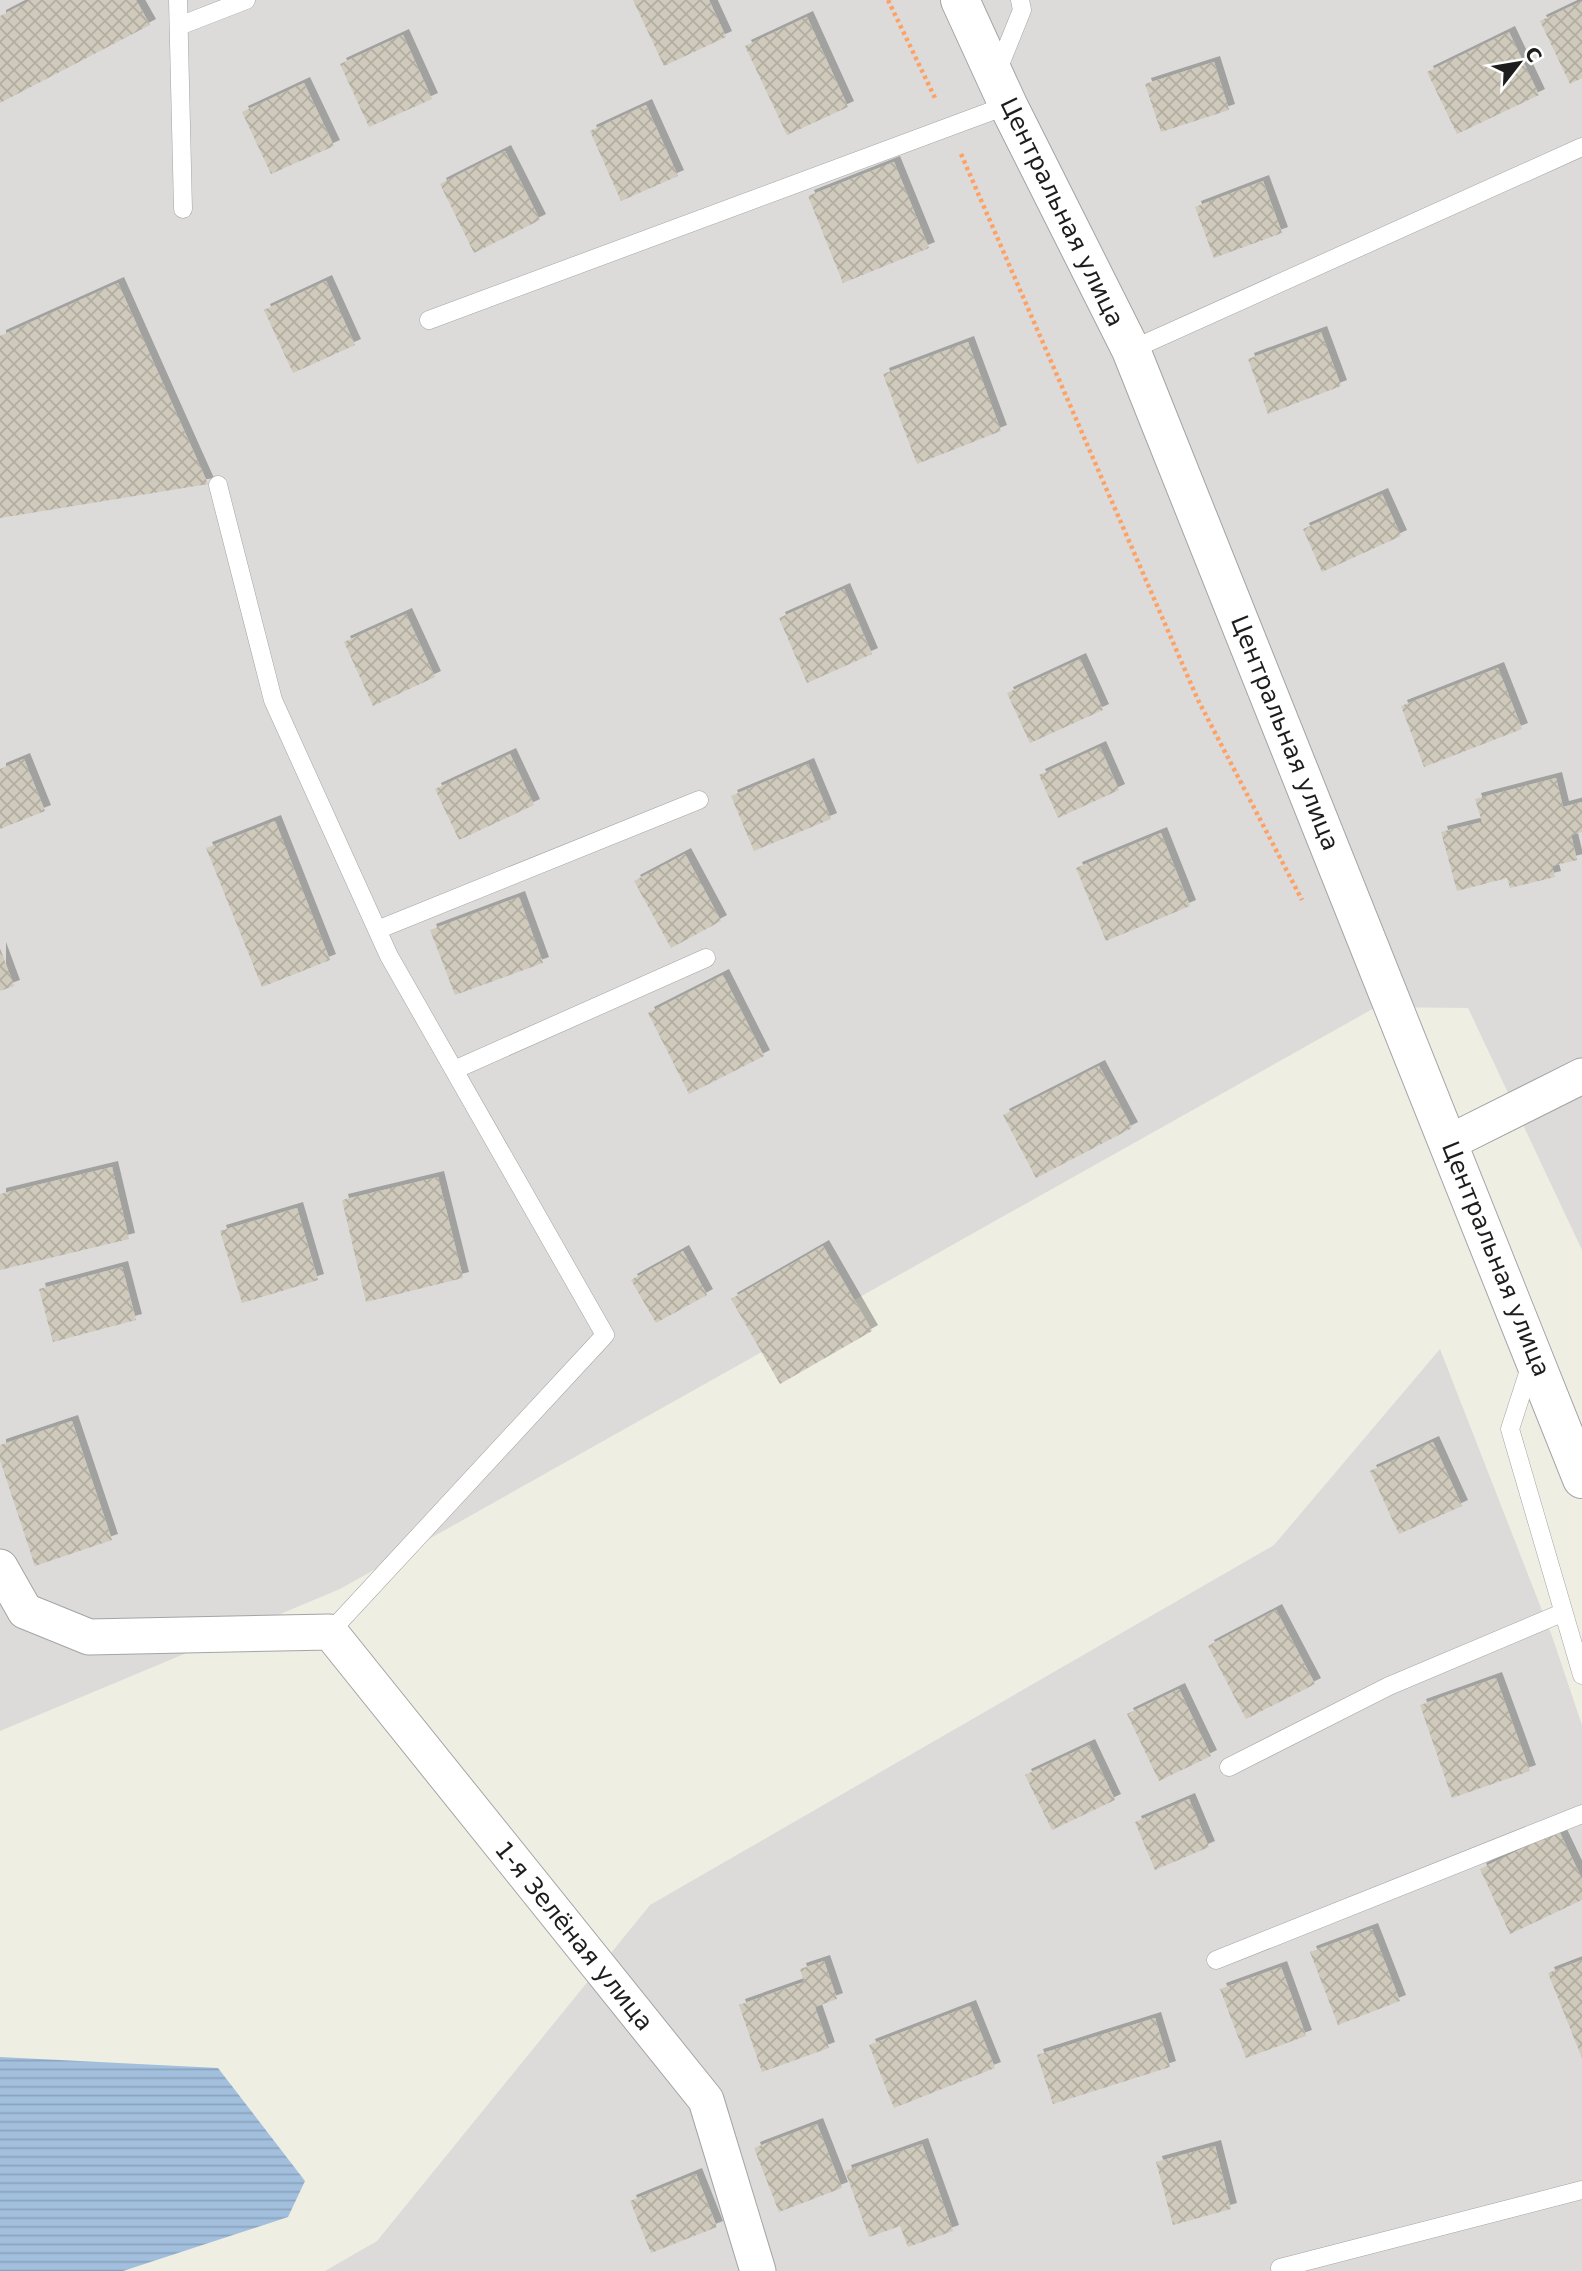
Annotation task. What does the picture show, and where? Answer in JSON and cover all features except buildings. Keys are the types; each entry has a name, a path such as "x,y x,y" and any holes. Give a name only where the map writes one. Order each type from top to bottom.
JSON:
{"street":[{"name":"Центральная улица","path":"960,0 1131,350 1534,1354 1573,1429 1582,1479"},
{"path":"1450,1142 1582,1076"},
{"path":"0,1567 25,1611 89,1637 330,1632"},
{"name":"1-я Зелёная улица","path":"330,1632 706,2100 758,2271"}],"lane":[{"path":"178,0 183,208"},
{"path":"178,26 246,0"},
{"path":"429,320 949,126 1002,90 1022,10 1020,0"},
{"path":"1131,350 1582,147"},
{"path":"218,485 273,700 377,930 389,956 606,1335 330,1632"},
{"path":"377,930 699,800"},
{"path":"454,1070 706,958"},
{"path":"1534,1354 1510,1429 1582,1675"},
{"path":"1229,1767 1389,1686 1562,1613"},
{"path":"1216,1960 1582,1814"},
{"path":"1280,2268 1582,2190"}],"path":[{"path":"888,0 949,126 1198,700 1303,902"}],"shaded area":[{"path":"0,0 1582,0 1582,1250 1468,1008 1376,1007 340,1589 0,1731"},
{"path":"1440,1349 1552,1636 1582,1725 1582,2271 325,2271 377,2241 650,1905 1274,1545"}],"water":[{"path":"0,2057 218,2068 305,2181 288,2217 123,2271 0,2271"}]}
